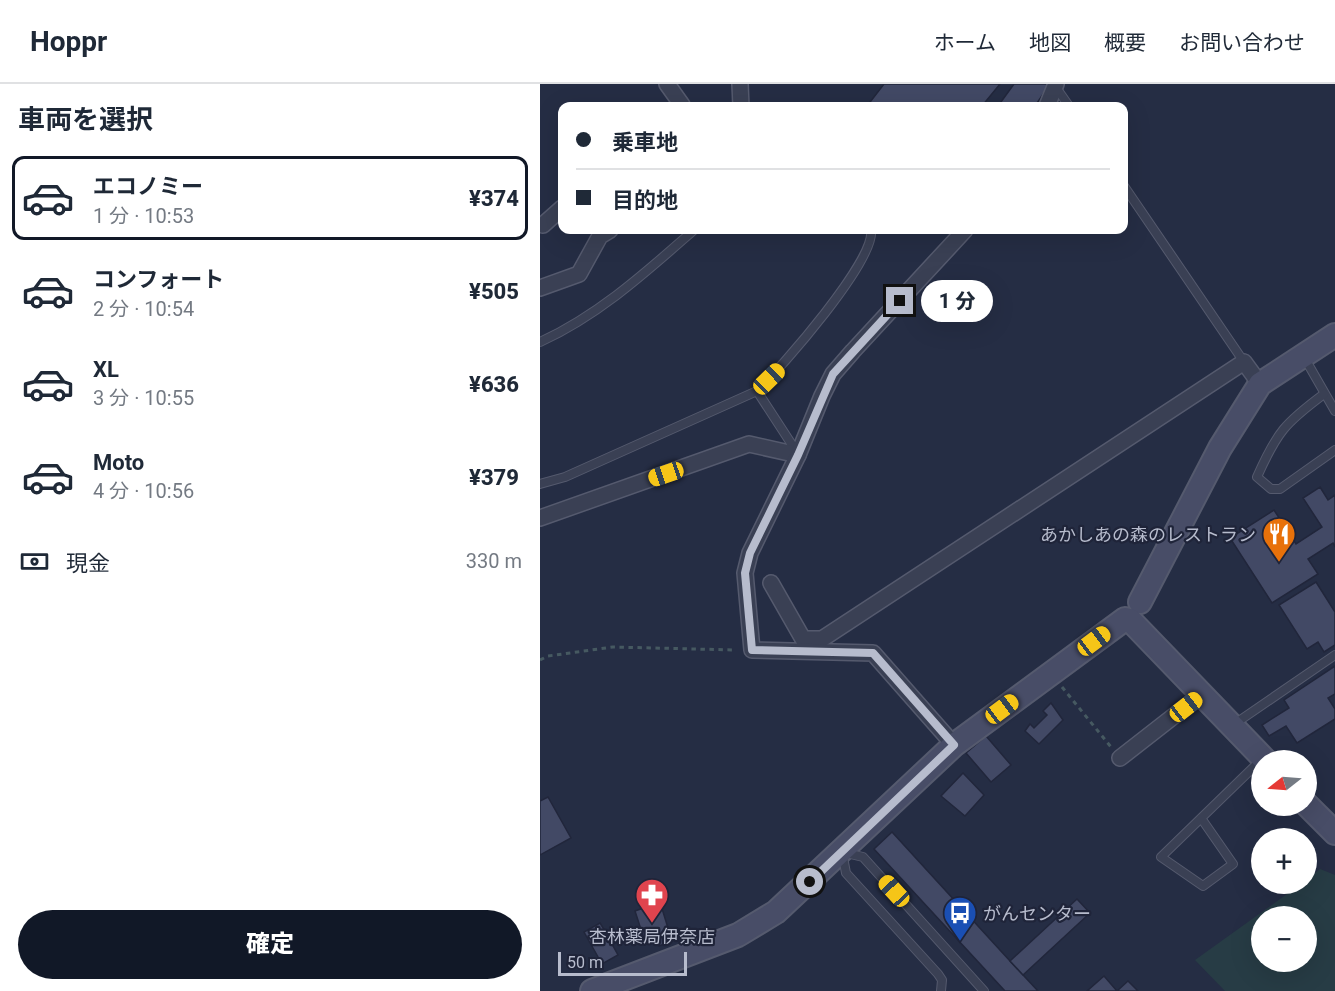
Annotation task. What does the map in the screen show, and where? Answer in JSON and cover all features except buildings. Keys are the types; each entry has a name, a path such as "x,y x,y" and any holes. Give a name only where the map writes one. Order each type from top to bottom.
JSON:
{"street":[{"path":"668,84 680,102"},
{"path":"740,84 741,102"},
{"path":"1049,102 1056,85"},
{"path":"543,225 558,212"},
{"path":"540,288 579,274 600,236 603,234"},
{"path":"954,745 873,653 752,650 745,573 750,553 798,455 833,374 960,234"},
{"path":"1140,602 1220,448 1260,384 1335,335"},
{"path":"771,583 803,639 822,639 1244,362 1260,384"},
{"path":"540,518 749,444 798,455"},
{"path":"592,991 721,942 758,924 776,912 954,745 1119,621 1130,620 1255,750"},
{"path":"1120,758 1202,694"},
{"path":"1317,815 1335,833"}],"lane":[{"path":"1056,85 1067,102"},
{"path":"1128,192 1244,362"},
{"path":"540,342 590,316 642,276 689,234"},
{"path":"540,484 565,477 757,391 798,347 865,257 872,234"},
{"path":"1304,356 1335,411"},
{"path":"757,391 798,455"},
{"path":"1324,394 1290,419 1272,442 1257,477 1271,489 1280,489 1335,450"},
{"path":"1232,726 1335,655"},
{"path":"1201,818 1233,864 1203,886 1161,856 1201,818 1251,771"},
{"path":"941,991 942,980 938,974 846,873 842,852 863,857 984,991"}],"path":[{"path":"540,660 613,647 752,650"},
{"path":"1050,673 1120,758"}],"shaded area":[{"path":"1320,869 1335,875 1335,991 1225,991 1195,960 1251,920 1251,972 1317,972 1317,906 1270,906 1287,894 1317,894 1317,871"}],"place":[{"name":"あかしあの森のレストラン","path":"1279,563"},
{"name":"杏林薬局伊奈店","path":"652,924"},
{"name":"がんセンター","path":"960,942"}],"route":[{"path":"810,882 954,745 873,653 752,650 745,573 750,553 798,455 833,374 900,301"}]}
